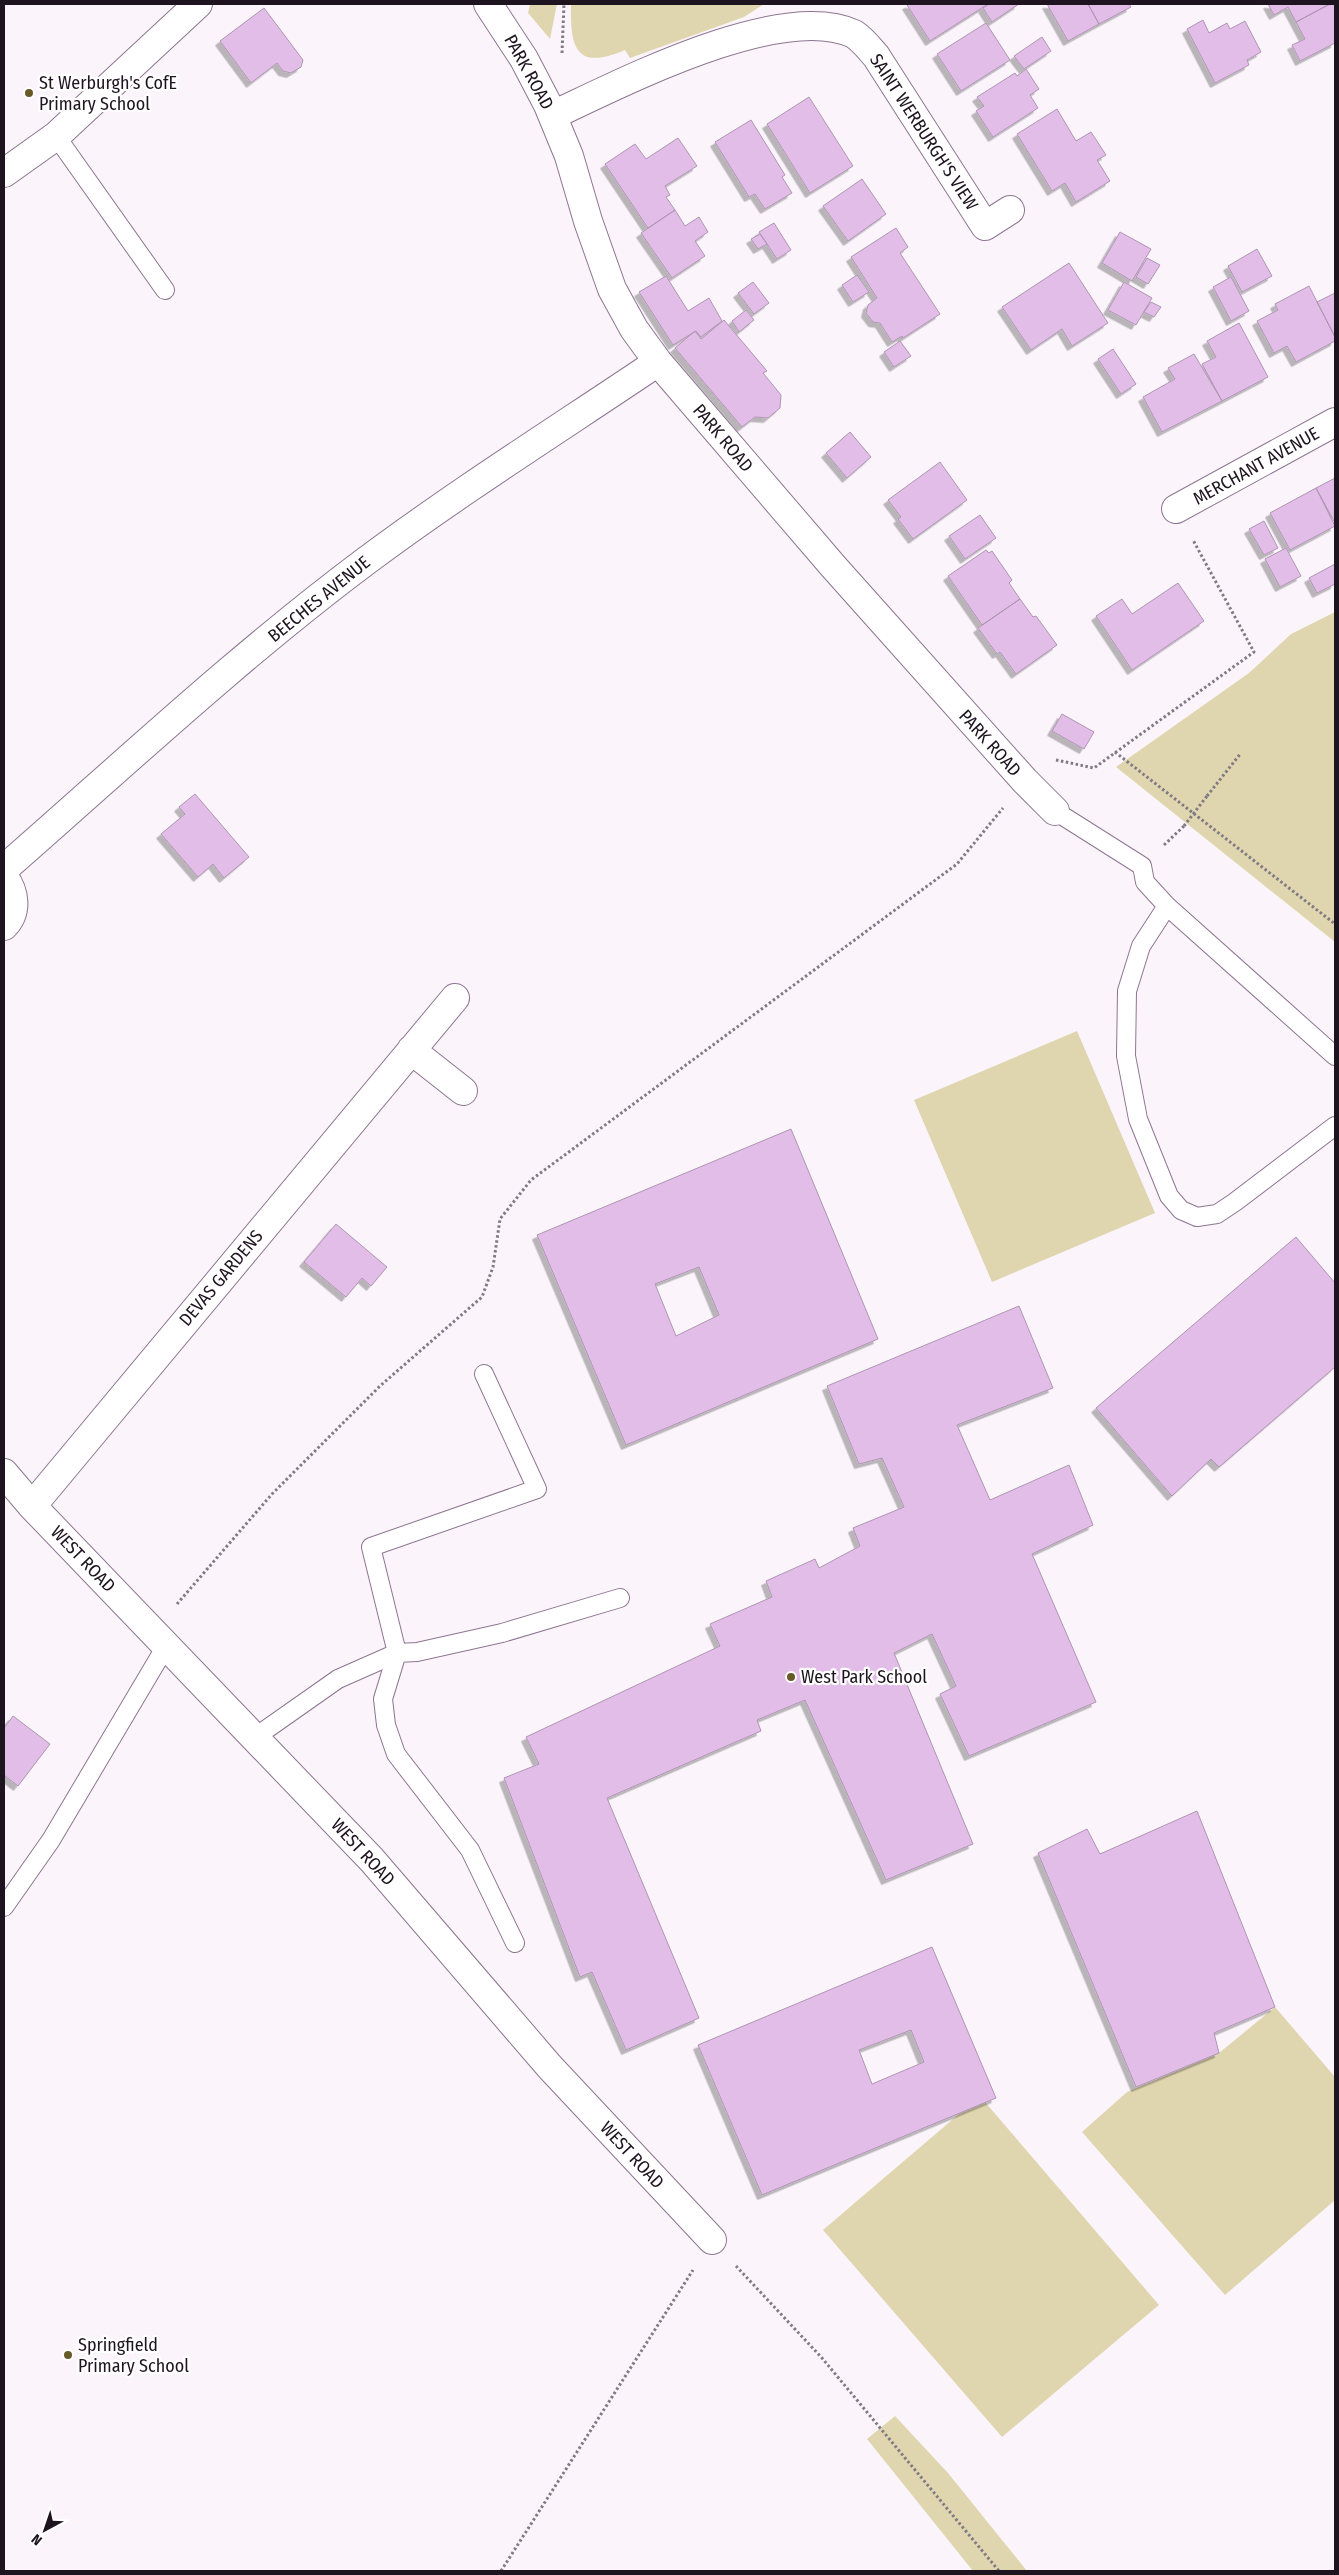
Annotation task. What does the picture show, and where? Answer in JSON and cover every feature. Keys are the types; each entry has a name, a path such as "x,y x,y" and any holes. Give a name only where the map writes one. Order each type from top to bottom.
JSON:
{"street":[{"path":"4,173 56,136 198,4"},
{"name":"PARK ROAD","path":"488,4 524,59 553,115 569,156 588,221 612,289 634,329 658,362 833,566 1025,781 1055,811"},
{"name":"SAINT WERBURGH'S VIEW","path":"553,115 720,39 808,14 833,27 854,34 876,56 984,226 1010,210"},
{"name":"BEECHES AVENUE","path":"4,869 248,656 364,563 420,521 658,362"},
{"name":"MERCHANT AVENUE","path":"1176,509 1335,422"},
{"path":"4,877 11,887 14,905 8,922 4,926"},
{"name":"DEVAS GARDENS","path":"32,1506 455,998"},
{"path":"411,1050 463,1091"},
{"name":"WEST ROAD","path":"4,1474 32,1506 372,1860 549,2066 712,2240"}],"lane":[{"path":"56,136 164,290"},
{"path":"1055,811 1142,866 1145,882 1167,906 1335,1056"},
{"path":"1167,906 1141,946 1127,991 1126,1056 1138,1120 1169,1196 1181,1210 1197,1217 1216,1214 1243,1197 1335,1126"},
{"path":"484,1374 537,1489 371,1547 398,1653 383,1699 386,1725 396,1754 470,1850 516,1943"},
{"path":"254,1738 338,1679 398,1653 417,1652 502,1633 620,1598"},
{"path":"4,1906 51,1840 159,1639"}],"path":[{"path":"159,1639 272,1494 380,1386 482,1297 493,1267 500,1219 531,1180 957,864 1025,781 1051,759 1094,768 1254,652 1176,509"},
{"path":"1116,752 1335,924"},
{"path":"1184,826 1241,753"},
{"path":"500,2571 712,2240 822,2358 999,2571"}],"shaded area":[{"path":"530,4 557,4 550,39 528,13"},
{"path":"571,4 764,4 744,17 630,58 625,50 609,56 596,58 586,56 579,51 575,43 572,33"},
{"path":"1335,612 1335,942 1116,767 1249,673 1291,634"},
{"path":"1077,1031 1155,1213 992,1282 914,1100"},
{"path":"1275,2007 1335,2077 1335,2200 1225,2295 1082,2132 1127,2092 1219,2053"},
{"path":"985,2102 1159,2305 1002,2437 823,2230 959,2114"},
{"path":"895,2416 948,2473 1027,2571 973,2571 867,2439"}],"building":[{"path":"988,4 930,41 907,5"},
{"path":"989,4 1019,4 992,22 983,8"},
{"path":"1047,4 1088,4 1099,24 1068,41"},
{"path":"1088,4 1129,4 1131,7 1099,24"},
{"path":"1268,4 1330,4 1296,22 1288,7 1274,15"},
{"path":"1330,4 1335,4 1335,43 1300,61 1292,45 1305,39 1296,22"},
{"path":"264,8 303,60 301,67 291,73 283,71 277,63 251,83 220,41"},
{"path":"1203,20 1209,33 1227,23 1230,29 1245,21 1261,52 1247,60 1249,65 1215,83 1187,29"},
{"path":"986,23 1010,60 961,91 937,54"},
{"path":"1042,37 1051,51 1024,69 1014,56"},
{"path":"1026,69 1039,89 1030,95 1038,108 993,137 976,111 984,106 977,97 1015,73 1017,76"},
{"path":"809,97 853,166 810,193 767,124"},
{"path":"1057,109 1076,141 1091,132 1106,155 1097,160 1110,181 1076,202 1065,183 1052,191 1017,134"},
{"path":"751,120 785,175 782,177 792,193 765,209 755,194 749,197 715,142"},
{"path":"678,138 697,166 665,186 670,195 666,197 675,210 648,228 605,164 635,144 646,159"},
{"path":"862,179 886,214 848,241 823,206"},
{"path":"675,210 685,226 699,217 708,232 695,241 705,256 672,278 641,233"},
{"path":"774,223 791,250 777,259 759,232"},
{"path":"896,228 908,247 900,253 940,314 903,338 902,336 892,342 880,323 873,322 866,313 868,305 877,298 851,257"},
{"path":"1120,232 1151,249 1132,281 1102,263"},
{"path":"760,234 767,244 758,249 751,239"},
{"path":"1257,249 1272,276 1242,292 1228,266"},
{"path":"1147,258 1160,265 1148,284 1136,277"},
{"path":"1069,263 1108,323 1072,346 1062,329 1031,350 1002,307"},
{"path":"857,275 869,292 853,302 842,285"},
{"path":"666,276 688,311 709,298 722,321 701,337 696,331 673,345 639,292"},
{"path":"1231,277 1249,311 1231,321 1213,287"},
{"path":"753,282 769,303 754,314 738,293"},
{"path":"1124,282 1152,298 1136,325 1108,310"},
{"path":"1309,286 1335,337 1335,341 1296,362 1287,346 1274,353 1257,321 1278,310 1275,304"},
{"path":"1335,293 1335,337 1317,302"},
{"path":"1151,302 1161,307 1154,317 1144,312"},
{"path":"746,310 754,320 739,332 732,321"},
{"path":"724,320 767,371 763,373 781,395 780,408 768,418 755,417 742,427 675,348 695,331 701,339"},
{"path":"1239,323 1268,377 1222,401 1202,364 1216,357 1207,341"},
{"path":"900,341 911,356 894,367 884,352"},
{"path":"1113,349 1136,384 1121,394 1098,359"},
{"path":"1194,354 1222,401 1162,432 1143,397 1175,379 1168,368"},
{"path":"850,432 871,457 847,478 826,453"},
{"path":"940,462 967,500 913,539 898,519 901,517 888,500"},
{"path":"1335,478 1335,523 1316,488"},
{"path":"1316,488 1335,526 1290,550 1270,513"},
{"path":"980,515 996,538 965,559 949,536"},
{"path":"1264,521 1278,548 1264,555 1249,529"},
{"path":"1286,548 1301,576 1280,587 1265,559"},
{"path":"986,550 989,553 992,551 1012,580 1009,583 1020,599 982,625 948,576"},
{"path":"1335,564 1335,584 1317,593 1309,578"},
{"path":"1178,583 1204,621 1132,670 1096,616 1122,599 1132,614"},
{"path":"1020,599 1033,617 1036,616 1057,645 1016,674 1000,652 997,654 978,628"},
{"path":"1062,714 1094,732 1084,749 1052,731"},
{"path":"195,794 249,857 224,878 213,864 198,877 161,834 185,814 179,807"},
{"path":"791,1129 878,1339 626,1445 537,1235","holes":["699,1267 719,1315 676,1336 655,1284"]},
{"path":"336,1224 387,1267 371,1286 362,1278 346,1297 304,1262"},
{"path":"1296,1237 1335,1283 1335,1367 1219,1467 1211,1459 1172,1496 1096,1408"},
{"path":"1019,1306 1053,1388 957,1425 990,1500 1069,1465 1093,1525 1032,1554 1096,1702 969,1756 940,1694 956,1686 932,1634 894,1653 973,1844 886,1880 805,1700 757,1720 761,1731 607,1798 699,2018 626,2050 592,1972 580,1977 504,1778 539,1764 526,1737 720,1646 710,1624 772,1597 766,1581 815,1559 819,1568 860,1546 853,1528 904,1507 882,1458 859,1464 827,1386"},
{"path":"13,1716 50,1744 18,1786 4,1775 4,1728"},
{"path":"1197,1811 1275,2007 1214,2033 1219,2053 1136,2087 1038,1853 1087,1829 1100,1854"},
{"path":"932,1947 996,2098 762,2195 698,2045","holes":["911,2030 924,2062 872,2084 859,2050"]}],"place":[{"name":"St Werburgh's CofE Primary School","path":"29,93"},
{"name":"West Park School","path":"791,1677"},
{"name":"Springfield Primary School","path":"68,2355"}]}
